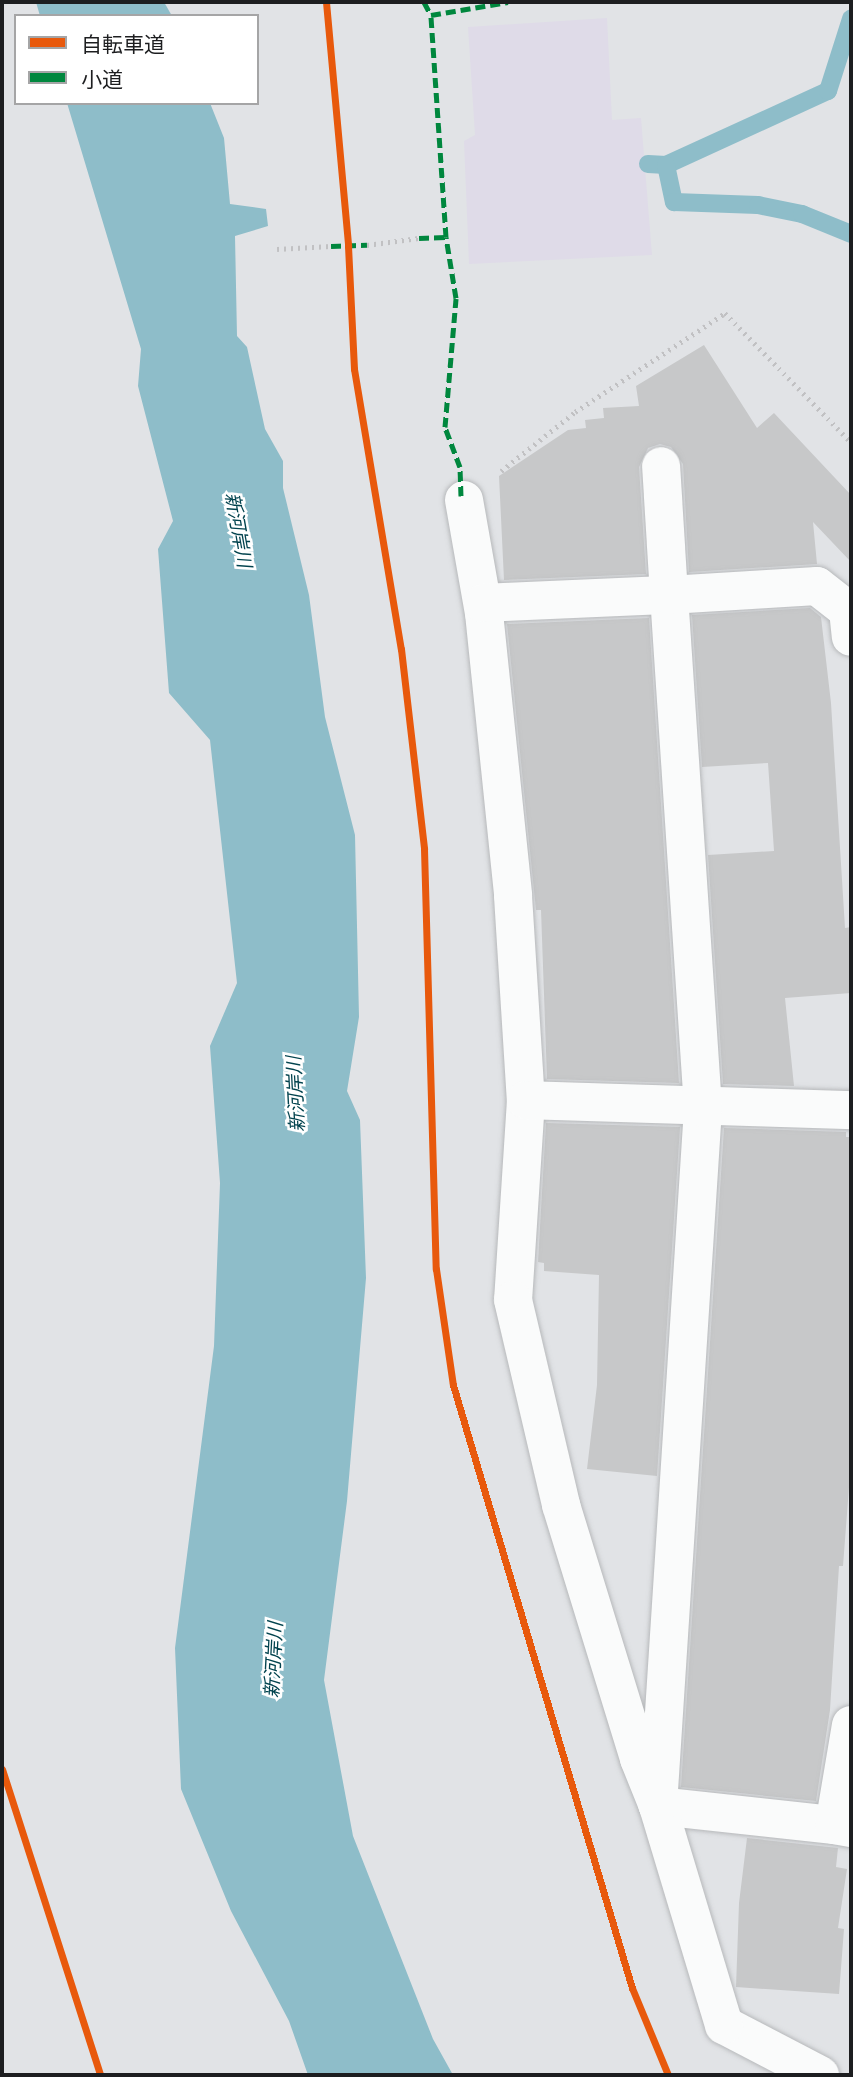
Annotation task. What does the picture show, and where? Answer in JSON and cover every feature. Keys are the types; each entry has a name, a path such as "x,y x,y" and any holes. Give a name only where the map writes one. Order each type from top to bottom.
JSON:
{"street":[{"path":"658,1806 703,1108 661,466"},
{"path":"464,500 483,603 513,896 526,1100 513,1300 561,1505 635,1746 658,1806 724,2025 820,2075"},
{"path":"483,603 817,586 848,610 851,637"},
{"path":"526,1100 703,1108 851,1110"},
{"path":"658,1806 843,1827 851,1725"}],"path":[{"path":"367,245 419,238"},
{"path":"278,248 331,246"},
{"path":"464,500 575,412 725,313 851,442"}],"shaded area":[{"path":"607,18 612,120 641,118 652,255 469,264 464,141 475,135 468,27"}],"water":[{"path":"36,2 164,2 171,14 39,14"},
{"name":"新河岸川","path":"68,105 211,105 224,138 230,204 266,209 268,226 235,236 237,336 247,347 265,429 283,461 283,488 309,595 325,717 355,835 359,1017 347,1091 360,1120 366,1278 347,1501 324,1680 353,1836 433,2039 453,2075 308,2075 289,2021 231,1911 181,1789 175,1648 214,1346 220,1183 210,1046 237,983 210,740 169,693 158,549 173,521 138,386 141,349"}],"building":[{"path":"704,345 757,428 774,413 851,495 851,562 813,522 817,564 689,572 683,464 671,447 660,444 648,448 639,467 646,574 504,580 499,476 568,430 586,428 585,420 604,418 603,408 639,406 636,386"},
{"path":"810,608 821,617 831,703 845,928 851,927 851,993 785,998 794,1086 723,1084 708,855 774,851 768,763 702,767 692,615"},
{"path":"649,618 679,1083 547,1079 541,910 536,910 507,624"},
{"path":"546,1123 680,1127 657,1476 587,1469 597,1385 599,1275 544,1271 544,1263 538,1262"},
{"path":"724,1128 846,1132 846,1137 851,1137 851,1461 843,1566 839,1566 830,1710 816,1801 681,1787"},
{"path":"747,1838 838,1848 836,1867 847,1869 838,1928 844,1929 839,1994 736,1987 739,1903"}],"waterway":[{"path":"648,164 666,165 828,91 851,19"},
{"path":"666,165 674,202 758,205 802,214 851,234"}],"marked path":[{"path":"424,2 431,15"},
{"path":"461,496 460,467 445,427 456,298 446,237 431,15 508,2"},
{"path":"419,238 446,237"},
{"path":"331,246 367,245"}],"cycle path":[{"path":"326,2 348,246 354,369 401,649 424,849 436,1269 453,1385 632,1988 668,2075"},
{"path":"2,1769 100,2075"}]}
